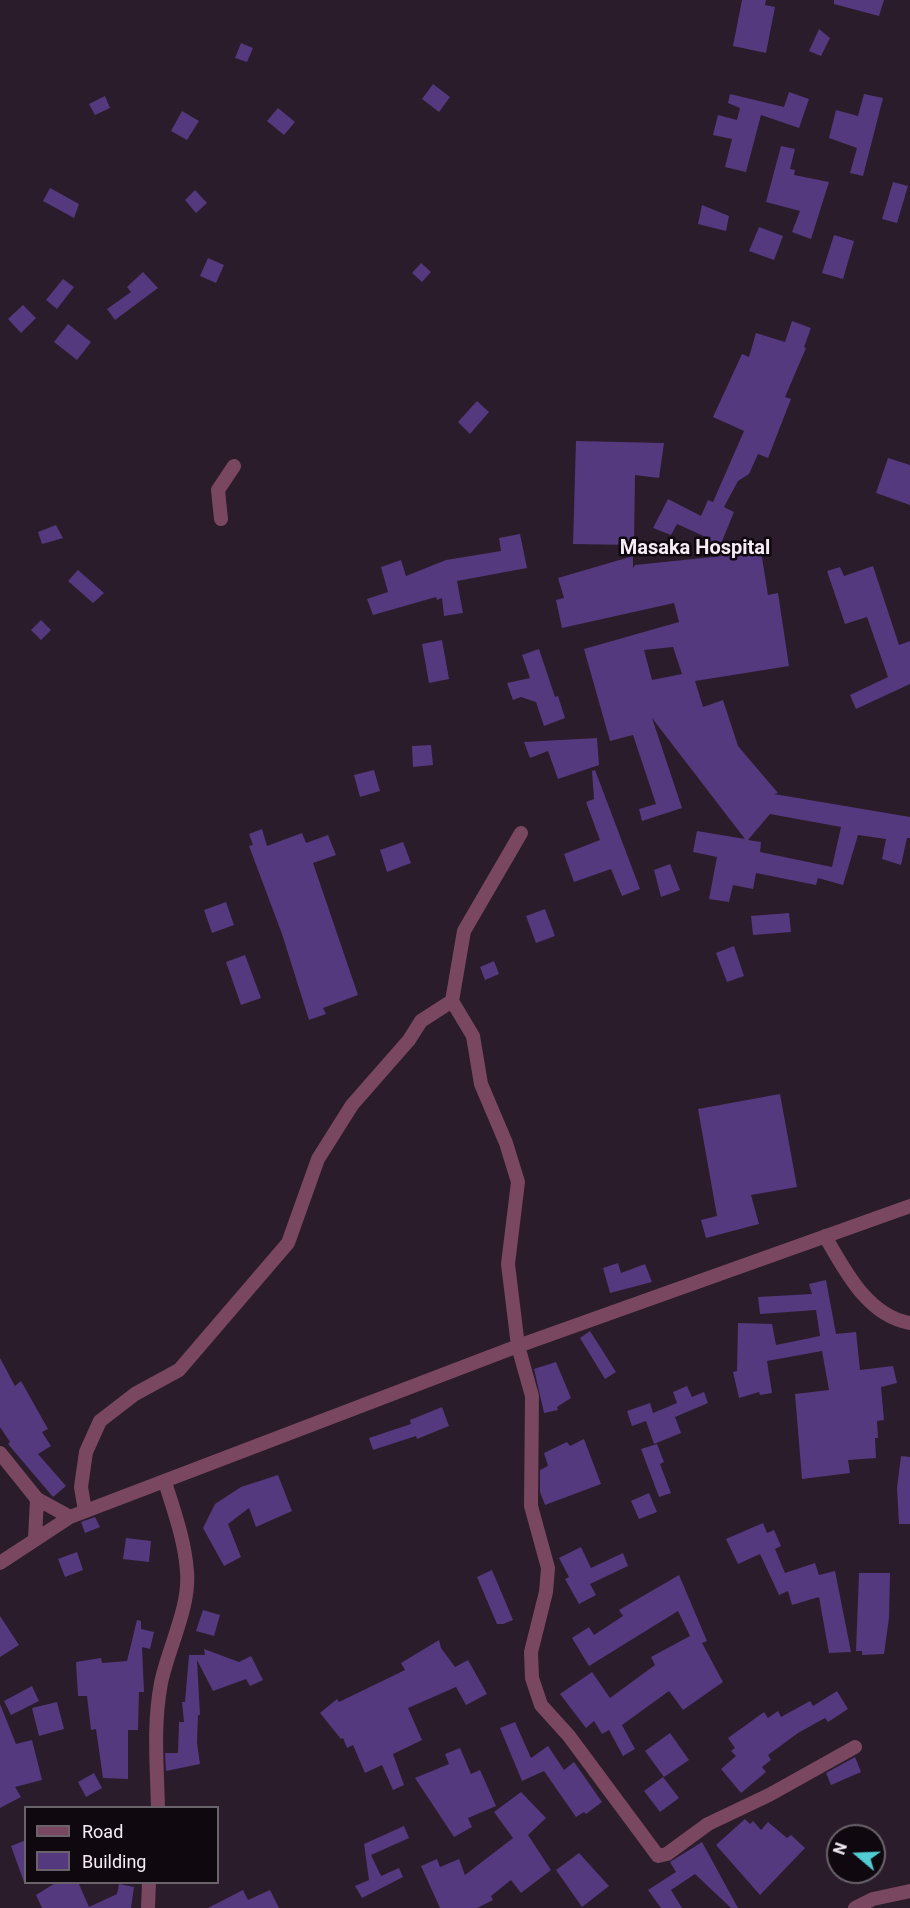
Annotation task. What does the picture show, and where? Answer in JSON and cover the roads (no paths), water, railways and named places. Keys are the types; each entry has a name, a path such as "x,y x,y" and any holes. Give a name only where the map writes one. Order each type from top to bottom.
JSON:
{"street":[{"path":"221,519 218,490 234,466"},
{"path":"521,833 464,931 452,1001 473,1036 481,1084 506,1143 518,1182 508,1264 518,1346 532,1396 531,1506 548,1568 546,1592 531,1652 532,1678 541,1705 569,1737 658,1856 667,1854 708,1824 769,1795 855,1747"},
{"path":"85,1511 81,1487 86,1452 100,1421 135,1394 179,1370 288,1243 318,1159 352,1105 409,1040 421,1021 452,1001"},
{"path":"0,1563 35,1538 70,1517 85,1511 518,1346 910,1206"},
{"path":"825,1236 840,1262 874,1308 896,1320 910,1323"},
{"path":"0,1453 37,1499 70,1517"},
{"path":"159,1806 154,1745 160,1686 184,1600 188,1573 165,1482"},
{"path":"35,1538 37,1499"},
{"path":"148,1908 149,1884"},
{"path":"855,1908 873,1899 910,1891"}],"district":[{"name":"Masaka Hospital","path":"695,549"}]}
